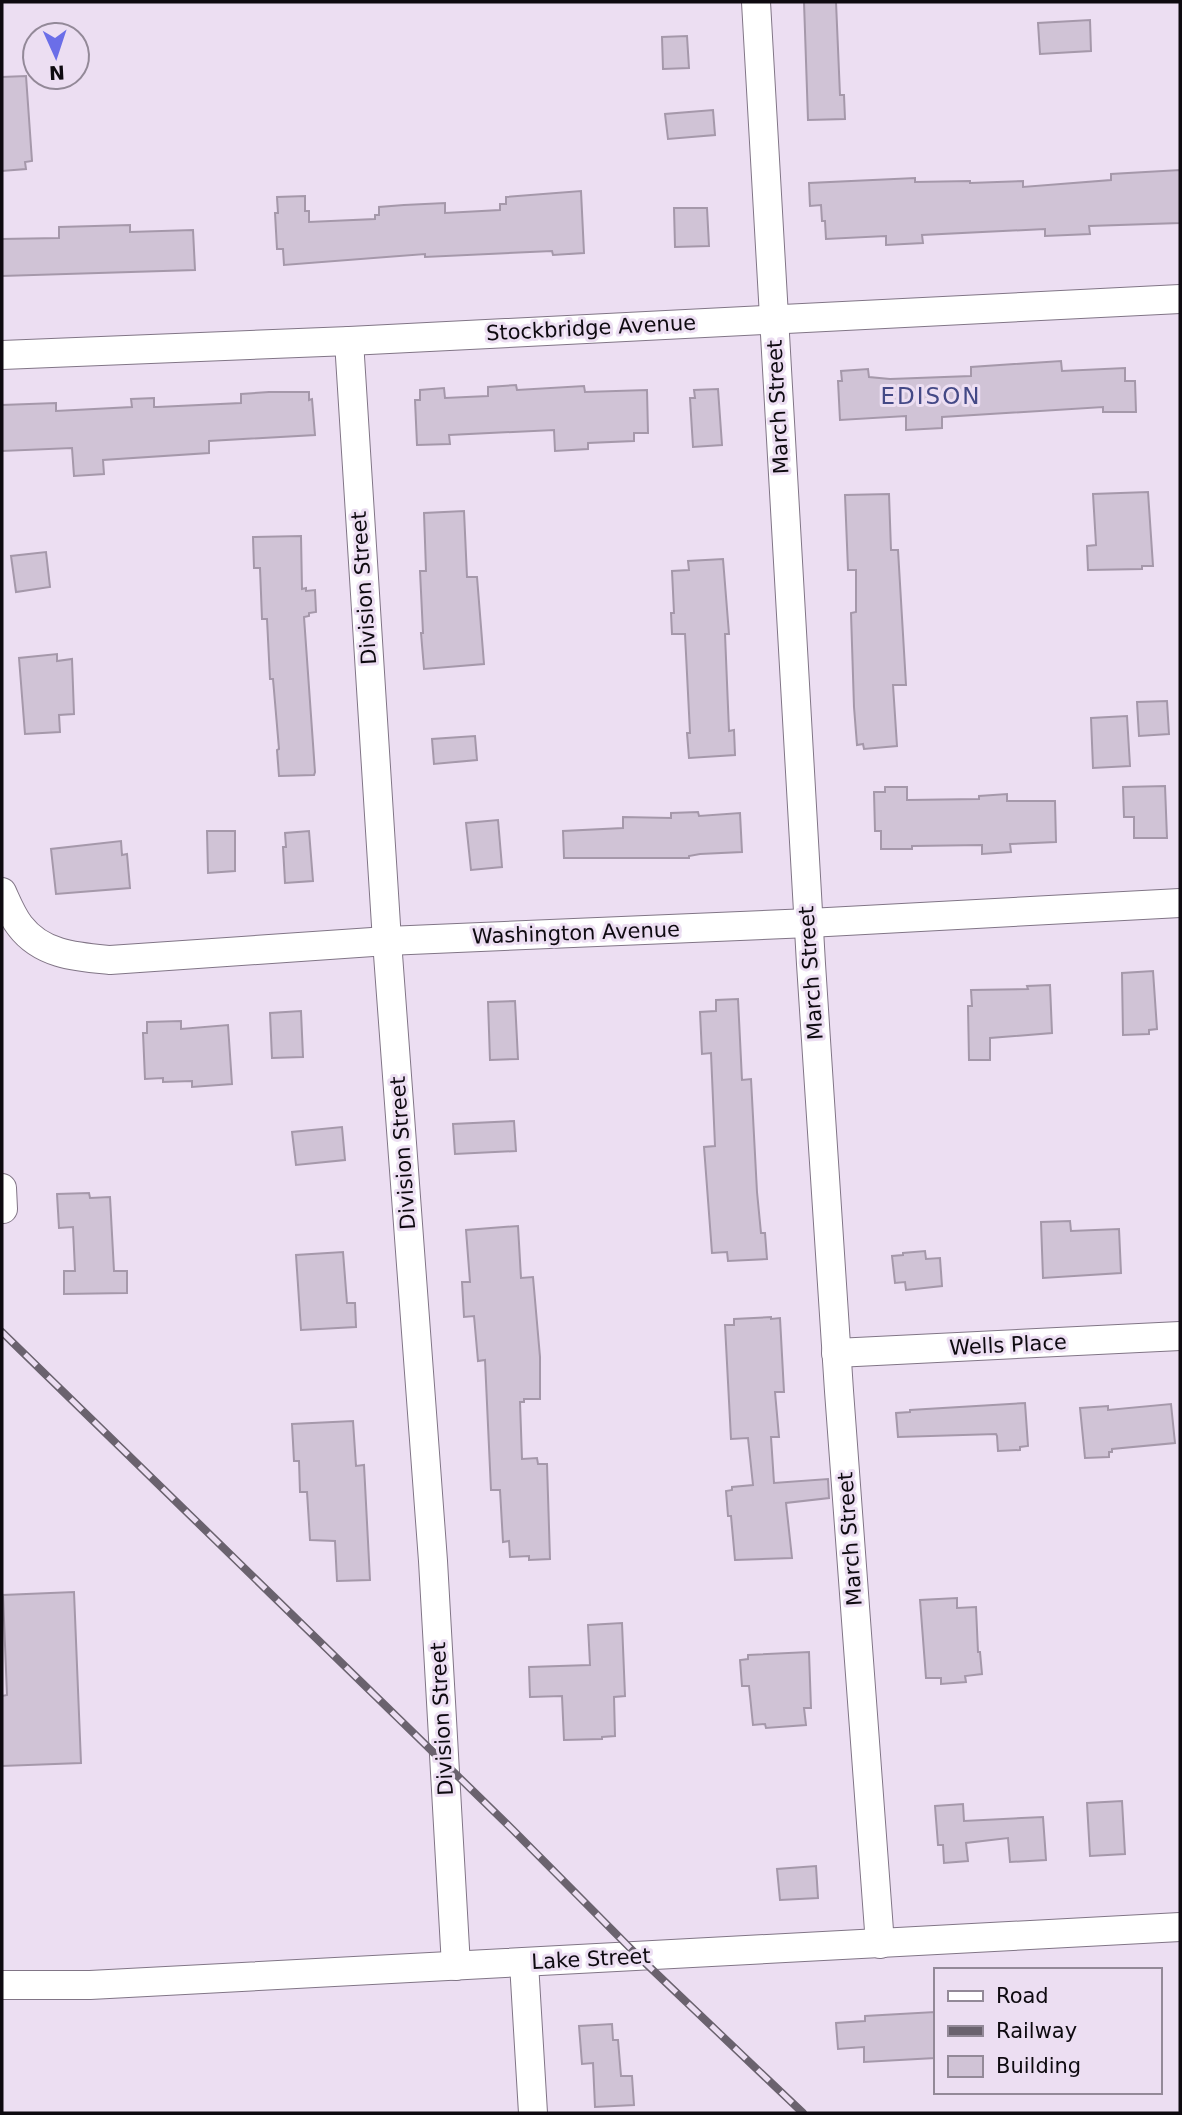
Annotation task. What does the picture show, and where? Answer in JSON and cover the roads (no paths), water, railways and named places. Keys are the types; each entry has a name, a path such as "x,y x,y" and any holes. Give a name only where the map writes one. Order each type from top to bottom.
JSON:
{"street":[{"name":"March Street","path":"756,2 836,1353 880,1944"},
{"name":"Stockbridge Avenue","path":"2,355 349,341 1180,299"},
{"name":"Division Street","path":"349,341 387,941 433,1562 456,1966"},
{"name":"Washington Avenue","path":"2,892 19,926 47,949 71,957 110,960 387,941 1180,904"},
{"name":"Wells Place","path":"836,1353 1180,1336"},
{"name":"Lake Street","path":"2,1985 90,1985 1180,1927"},
{"path":"524,1962 533,2113"}],"railway":[{"path":"2,1332 512,1829 639,1957 803,2113"}],"district":[{"name":"EDISON","path":"931,396"}]}
